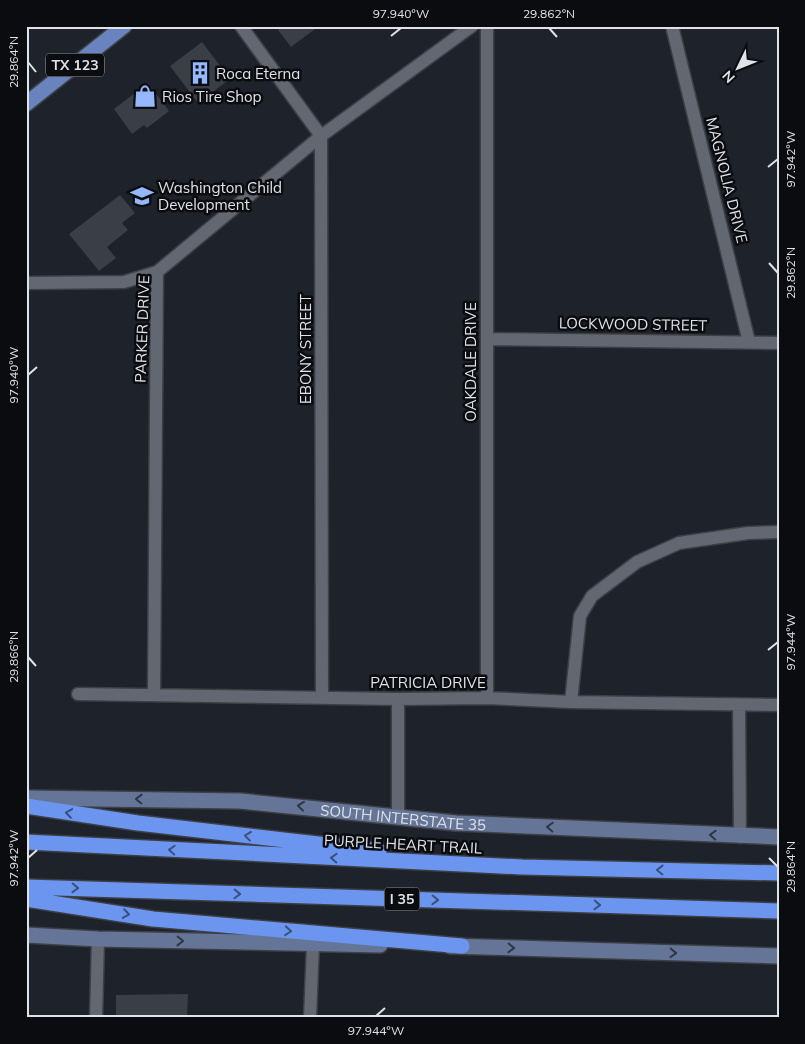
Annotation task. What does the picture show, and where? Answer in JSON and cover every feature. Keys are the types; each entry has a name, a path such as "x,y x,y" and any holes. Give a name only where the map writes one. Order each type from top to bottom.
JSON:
{"highway":[{"path":"26,806 138,823 522,867"},
{"name":"PURPLE HEART TRAIL","path":"26,842 522,867 779,873"},
{"name":"I 35","path":"26,887 779,911"},
{"path":"26,899 153,919 462,946"}],"main road":[{"name":"TX 123","path":"26,104 124,26"},
{"name":"SOUTH INTERSTATE 35","path":"26,798 240,801 456,823 779,837"},
{"path":"26,935 98,939 462,946 779,956"}],"street":[{"path":"241,26 321,136"},
{"name":"PARKER DRIVE","path":"154,695 157,272 321,136 472,26"},
{"name":"OAKDALE DRIVE","path":"487,26 487,698"},
{"name":"MAGNOLIA DRIVE","path":"672,26 749,342"},
{"name":"EBONY STREET","path":"321,136 322,698"},
{"path":"26,283 124,282 157,272"},
{"name":"LOCKWOOD STREET","path":"487,339 779,343"},
{"path":"571,702 580,616 592,596 637,562 679,543 748,533 779,532"},
{"name":"PATRICIA DRIVE","path":"78,694 398,699 487,698 571,702 779,705"},
{"path":"398,699 398,816"},
{"path":"739,705 740,836"},
{"path":"96,1018 98,939"},
{"path":"310,1018 313,944"}],"building":[{"path":"284,26 319,26 291,47 278,30"},
{"name":"Roca Eterna","path":"202,42 230,79 198,103 170,66"},
{"name":"Rios Tire Shop","path":"148,83 169,111 147,128 144,125 132,134 114,109"},
{"path":"120,195 135,213 122,223 128,230 107,247 116,258 99,271 69,234"},
{"path":"188,994 187,1018 116,1018 116,995"}],"place":[{"name":"Roca Eterna","path":"200,73"},
{"name":"Rios Tire Shop","path":"145,96"},
{"name":"Washington Child Development","path":"142,196"}]}
